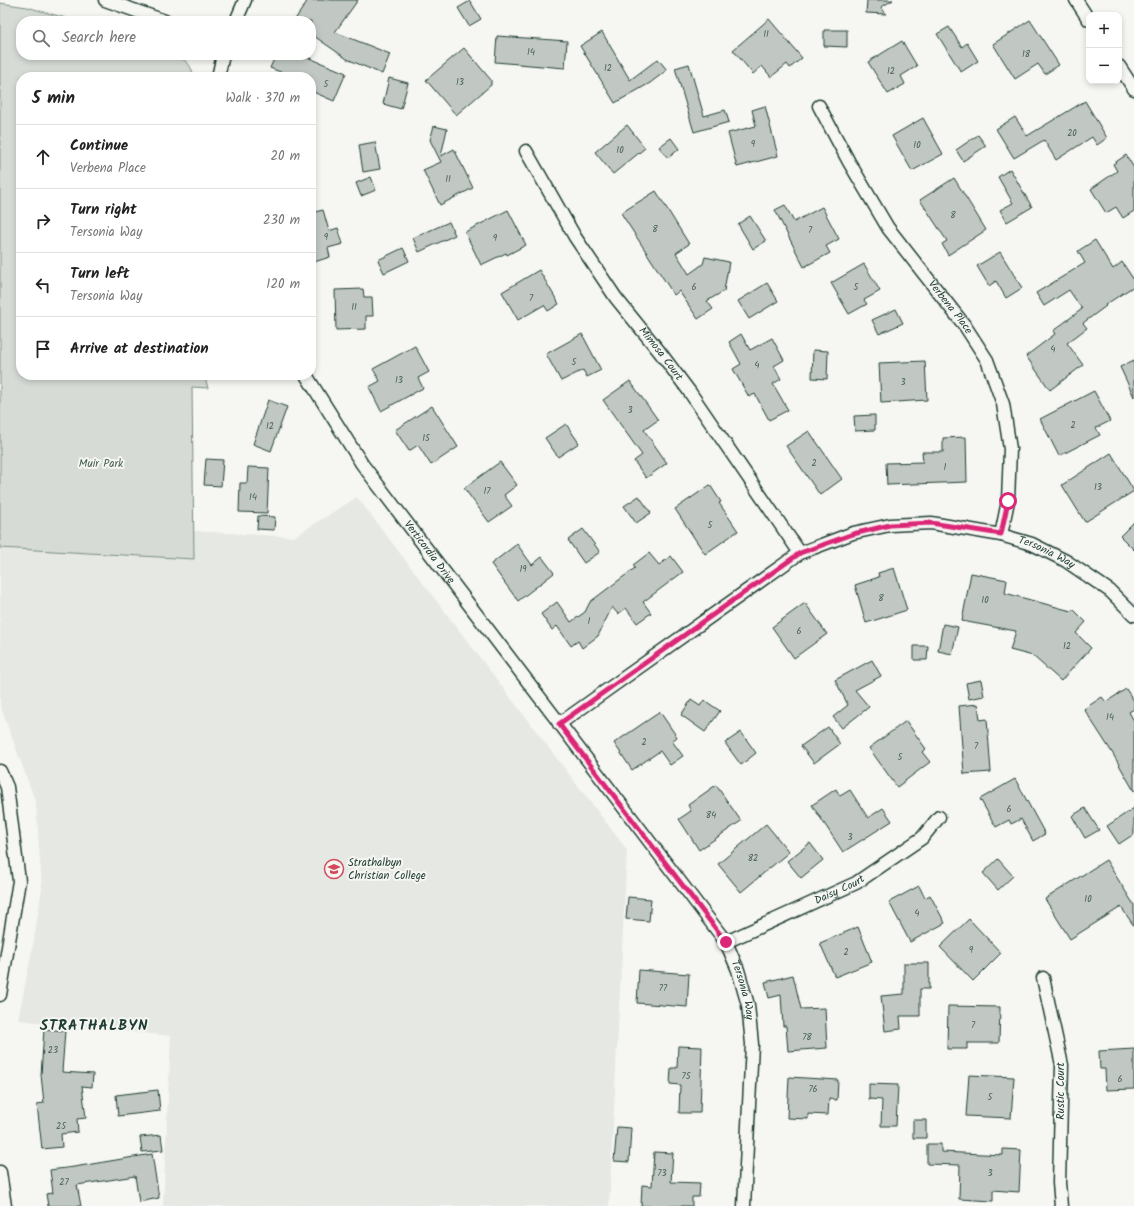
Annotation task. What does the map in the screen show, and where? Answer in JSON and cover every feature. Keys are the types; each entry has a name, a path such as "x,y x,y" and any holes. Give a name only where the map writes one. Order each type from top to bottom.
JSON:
{"street":[{"path":"105,0 151,16"},
{"path":"238,16 245,0"},
{"path":"1076,0 1086,15"},
{"path":"219,72 222,60"},
{"path":"1122,71 1134,89"},
{"name":"Verbena Place","path":"819,106 849,162 888,228 965,326 987,360 1003,404 1010,449 1008,501 1001,534"},
{"name":"Mimosa Court","path":"526,151 575,237 616,298 690,391 800,553"},
{"name":"Verticordia Drive","path":"309,380 362,464 559,724"},
{"name":"Tersonia Way","path":"744,1206 752,1044 748,1005 738,970 726,942 559,724 800,553 853,534 890,525 931,523 1001,534 1032,544 1066,562 1110,591 1134,615"},
{"path":"0,771 7,787 19,881 0,995"},
{"name":"Daisy Court","path":"726,942 856,882 922,838 939,817"},
{"name":"Rustic Court","path":"1043,978 1062,1065 1059,1183 1061,1206"},
{"path":"0,1172 5,1206"}],"shaded area":[{"name":"Strathalbyn Christian College","path":"357,497 627,850 609,1206 163,1206 171,1036 18,1020 34,940 42,888 36,803 0,705 0,548 193,559 193,531 294,537"}],"green space":[{"name":"Muir Park","path":"0,3 27,7 58,16 16,16 16,60 183,60 189,64 192,72 16,72 16,380 206,380 208,388 192,387 194,559 0,548"}],"building":[{"path":"308,0 358,0 335,32 390,54 382,74 347,59 316,37 316,16 297,16"},
{"path":"867,0 893,0 881,7 886,14 866,13"},
{"path":"470,1 481,19 469,26 458,8"},
{"path":"769,19 802,58 790,68 787,64 771,77 762,66 753,74 733,50"},
{"path":"1030,20 1059,65 1045,74 1038,64 1015,79 993,44"},
{"path":"949,27 962,47 967,43 978,61 961,72 937,34"},
{"path":"824,30 847,30 847,47 824,46"},
{"path":"602,32 630,80 658,59 667,70 650,83 615,103 580,46"},
{"path":"497,36 567,41 565,68 495,62"},
{"path":"902,41 917,66 901,76 905,84 888,94 868,62"},
{"path":"464,48 491,80 491,85 456,115 426,80"},
{"path":"274,60 314,60 346,73 334,101 316,93 316,72 280,72 270,68"},
{"path":"689,64 704,116 725,110 729,122 694,132 675,68"},
{"path":"389,78 408,83 401,109 383,104"},
{"path":"1085,101 1107,138 1097,145 1092,137 1056,160 1044,140 1014,158 996,129 1015,117 1027,136"},
{"path":"765,106 778,156 737,167 728,133 756,126 752,110"},
{"path":"923,118 943,154 912,171 892,136"},
{"path":"627,125 645,148 613,174 595,152"},
{"path":"434,126 447,129 441,156 454,149 473,188 440,205 423,170 441,162 430,140"},
{"path":"978,135 986,146 963,161 956,150"},
{"path":"671,138 679,149 668,158 659,147"},
{"path":"375,142 380,169 363,172 359,145"},
{"path":"1126,155 1134,168 1134,211 1123,218 1116,207 1106,213 1091,189 1117,171 1113,164"},
{"path":"1010,169 1032,207 1007,222 1000,210 1013,203 998,177"},
{"path":"371,177 376,190 361,196 356,183"},
{"path":"954,178 986,230 948,255 942,244 947,241 920,200"},
{"path":"656,191 689,244 676,253 689,274 703,264 705,257 729,262 724,291 707,301 713,309 698,319 679,291 674,295 621,213"},
{"path":"785,205 794,222 822,207 839,239 826,246 830,253 804,267 775,210"},
{"path":"323,210 329,231 338,228 343,244 328,248 330,257 316,261 316,212"},
{"path":"508,210 526,245 507,255 506,253 481,265 465,232"},
{"path":"750,216 766,241 753,249 738,224"},
{"path":"449,222 455,235 419,252 413,238"},
{"path":"1095,240 1113,269 1122,262 1134,280 1134,286 1105,305 1106,306 1083,323 1087,328 1067,343 1083,365 1050,390 1026,356 1055,334 1053,331 1082,309 1069,290 1044,306 1036,293 1085,263 1078,251"},
{"path":"403,248 409,261 384,273 378,260"},
{"path":"1000,252 1022,288 1006,298 996,281 989,286 977,266"},
{"path":"864,264 880,291 864,300 867,304 849,314 831,283"},
{"path":"539,270 559,304 548,311 544,305 518,320 502,292"},
{"path":"767,283 778,301 749,319 738,301"},
{"path":"363,289 364,297 372,297 373,316 366,316 366,329 336,330 335,290"},
{"path":"896,309 903,323 879,334 872,320"},
{"path":"582,334 601,370 587,377 583,370 561,381 546,354"},
{"path":"741,334 750,350 772,338 784,360 774,366 781,379 773,384 788,410 769,420 755,394 749,397 733,369 741,364 729,342"},
{"path":"415,346 429,372 418,378 423,388 381,411 369,387 380,381 373,369"},
{"path":"813,350 828,351 827,379 812,378"},
{"path":"1134,360 1134,397 1120,367"},
{"path":"925,361 927,400 881,403 879,363"},
{"path":"630,381 658,420 644,430 667,463 646,478 634,461 642,455 603,400"},
{"path":"1094,391 1110,421 1096,428 1100,435 1059,456 1040,419"},
{"path":"268,400 287,407 271,451 253,444"},
{"path":"432,406 458,447 431,465 418,445 409,451 395,430"},
{"path":"875,415 875,430 855,431 854,416"},
{"path":"566,424 579,443 558,457 545,438"},
{"path":"809,431 842,479 820,495 786,446"},
{"path":"966,437 967,482 887,485 886,463 923,462 922,452 943,452 943,438"},
{"path":"1111,453 1134,491 1085,522 1062,485"},
{"path":"206,459 223,460 221,486 204,485"},
{"path":"500,462 517,485 504,495 512,506 489,522 464,488"},
{"path":"248,467 269,468 267,513 239,512 240,483 247,483"},
{"path":"710,485 721,502 719,503 738,531 705,554 675,509"},
{"path":"639,496 651,513 636,523 624,506"},
{"path":"258,516 275,517 274,530 257,529"},
{"path":"1134,522 1134,550 1120,536"},
{"path":"583,529 600,552 584,563 568,540"},
{"path":"517,544 532,565 542,557 554,573 518,601 491,564"},
{"path":"649,553 659,565 671,556 683,572 643,602 651,613 637,623 626,608 618,614 612,607 598,636 582,648 578,641 571,646 557,626 552,630 541,614 557,602 571,622 585,612 590,602 635,568 633,565"},
{"path":"894,568 907,610 866,623 855,585 879,577 878,573"},
{"path":"971,573 1007,580 1005,593 1071,611 1073,609 1086,622 1076,633 1091,648 1061,681 1033,656 1010,650 1016,631 962,621"},
{"path":"805,603 827,634 794,658 772,627"},
{"path":"943,624 958,627 952,654 938,651"},
{"path":"914,646 928,646 927,660 914,660"},
{"path":"872,660 881,676 855,690 869,707 842,728 833,717 848,705 835,680"},
{"path":"981,680 984,696 969,699 966,683"},
{"path":"1126,689 1134,701 1134,709 1129,712 1134,721 1134,791 1113,754 1084,709 1102,697 1106,702"},
{"path":"691,700 700,706 704,700 720,711 705,732 681,715"},
{"path":"978,704 980,720 987,719 991,772 964,774 959,706"},
{"path":"660,712 677,737 672,741 683,756 670,765 660,751 632,770 614,743"},
{"path":"906,721 926,749 922,752 930,762 897,787 869,748"},
{"path":"828,727 840,744 814,763 801,746"},
{"path":"741,732 756,753 741,765 725,743"},
{"path":"1015,779 1045,834 1033,841 1021,819 1011,824 1009,820 996,827 980,799"},
{"path":"716,785 741,821 699,850 679,819 691,811 688,805"},
{"path":"836,789 840,796 850,790 868,818 883,808 892,821 843,852 812,805"},
{"path":"1085,808 1099,830 1085,838 1072,816"},
{"path":"1134,808 1134,834 1119,844 1107,826"},
{"path":"766,824 789,852 741,892 718,864"},
{"path":"810,843 823,860 801,878 787,861"},
{"path":"998,859 1013,876 998,890 983,873"},
{"path":"1106,860 1134,905 1134,926 1121,907 1070,939 1045,899"},
{"path":"919,886 925,898 930,895 945,923 910,942 889,902"},
{"path":"628,897 651,899 649,921 626,919"},
{"path":"969,919 1001,953 973,981 940,947"},
{"path":"858,927 872,962 835,977 820,943"},
{"path":"904,963 929,963 929,989 920,989 920,1016 900,1016 901,1029 885,1031 881,996 904,994"},
{"path":"639,970 689,974 687,1007 637,1003"},
{"path":"793,975 801,1009 825,1008 827,1048 788,1051 786,1026 783,1026 781,995 769,998 765,982"},
{"path":"948,1006 1000,1007 999,1043 967,1043 967,1049 947,1049"},
{"path":"44,1029 65,1031 62,1072 93,1074 92,1087 82,1086 86,1118 77,1119 78,1132 61,1134 62,1147 42,1149 37,1104 44,1103 41,1075"},
{"path":"678,1046 702,1047 700,1113 679,1113 680,1085 670,1084 671,1068 677,1068"},
{"path":"1134,1049 1134,1089 1106,1090 1105,1069 1100,1069 1099,1051"},
{"path":"969,1075 1014,1077 1011,1118 966,1116"},
{"path":"789,1077 838,1080 837,1100 829,1099 828,1115 808,1114 808,1119 787,1118"},
{"path":"869,1084 898,1085 896,1126 881,1126 882,1100 869,1099"},
{"path":"158,1090 160,1111 118,1116 116,1095"},
{"path":"913,1120 926,1120 926,1138 913,1138"},
{"path":"617,1127 631,1128 629,1162 614,1161"},
{"path":"161,1135 163,1150 142,1152 140,1137"},
{"path":"927,1144 941,1144 941,1152 1003,1155 1003,1149 1021,1150 1019,1192 993,1190 993,1201 959,1199 960,1165 927,1164"},
{"path":"654,1152 673,1153 671,1182 700,1183 699,1197 692,1197 692,1206 641,1206 642,1185 652,1186"},
{"path":"152,1154 159,1198 139,1202 135,1176 77,1185 81,1206 48,1206 46,1194 53,1193 50,1170"}],"place":[{"name":"Strathalbyn Christian College","path":"334,869"}],"district":[{"name":"STRATHALBYN","path":"94,1026"}],"route":[{"path":"726,942 559,724 800,553 853,534 890,525 931,523 1001,534 1008,501"}]}
